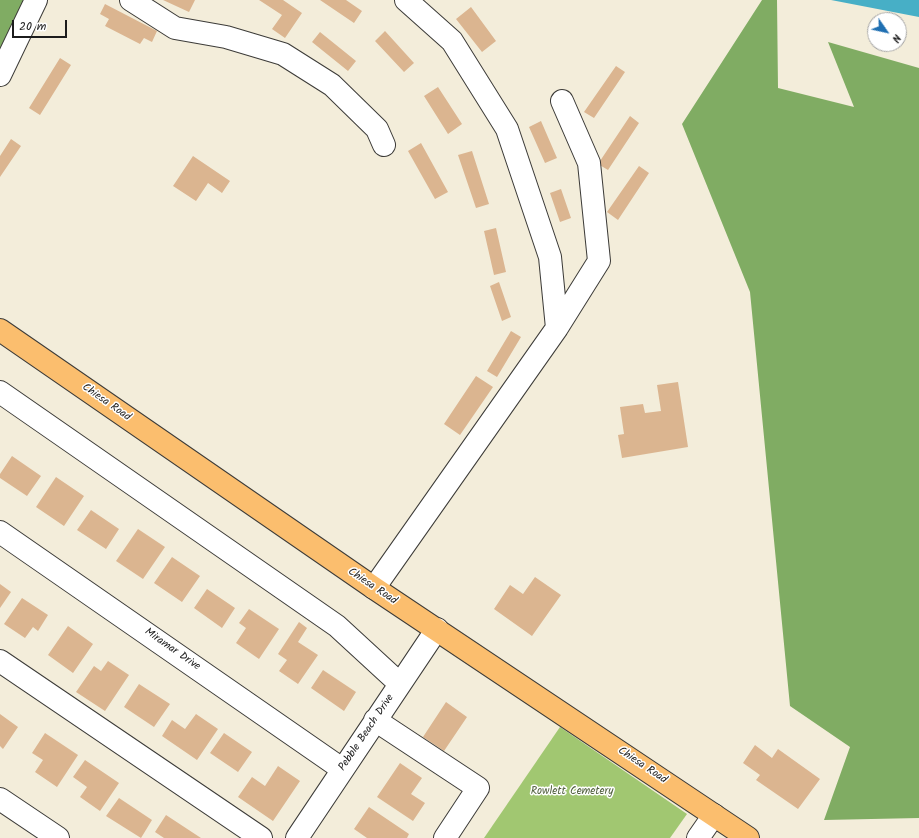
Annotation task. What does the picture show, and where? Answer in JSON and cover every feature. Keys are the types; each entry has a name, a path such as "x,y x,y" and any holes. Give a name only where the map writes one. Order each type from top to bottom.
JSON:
{"main road":[{"name":"Chiesa Road","path":"0,330 374,588 714,814 743,836"}],"street":[{"path":"131,0 175,28 226,37 283,54 332,86 377,129 384,145"},
{"path":"406,0 452,41 507,129 550,257 557,328"},
{"path":"0,75 37,1"},
{"path":"374,588 557,328 600,261 589,163 562,101"},
{"path":"0,392 337,626 400,684"},
{"name":"Miramar Drive","path":"0,532 342,769"},
{"name":"Pebble Beach Drive","path":"297,838 437,629"},
{"path":"0,661 261,838"},
{"path":"375,720 478,788 444,838"},
{"path":"0,799 58,838"},
{"path":"698,838 714,814"}],"green space":[{"path":"0,0 28,0 0,58"},
{"path":"762,0 777,0 778,88 854,107 828,42 919,68 919,818 824,820 850,747 790,706 750,292 682,124"},
{"name":"Rowlett Cemetery","path":"560,727 687,814 670,838 484,838"}],"water":[{"path":"831,0 919,0 919,17 907,15 907,12 893,12"}],"building":[{"path":"163,0 195,0 189,12"},
{"path":"259,0 283,0 302,13 285,38 272,29 282,15"},
{"path":"320,0 346,0 362,11 354,23"},
{"path":"105,4 157,31 152,42 144,38 140,44 105,26 109,19 100,14"},
{"path":"471,7 496,41 482,52 456,19"},
{"path":"385,31 414,63 404,72 375,41"},
{"path":"320,32 356,61 348,71 312,42"},
{"path":"60,58 71,65 40,115 29,108"},
{"path":"616,66 625,72 594,118 584,112"},
{"path":"438,87 462,124 448,134 424,96"},
{"path":"630,116 639,123 608,170 598,164"},
{"path":"541,121 557,158 545,163 529,127"},
{"path":"11,139 21,146 0,177 0,156"},
{"path":"421,143 448,192 435,199 408,151"},
{"path":"472,151 489,204 476,208 458,155"},
{"path":"193,156 230,181 222,193 208,183 196,201 173,186"},
{"path":"639,166 649,173 618,220 607,212"},
{"path":"561,189 571,218 560,222 550,193"},
{"path":"496,228 506,272 494,275 484,231"},
{"path":"499,282 511,317 502,321 490,286"},
{"path":"511,331 521,337 497,377 487,371"},
{"path":"476,376 493,387 460,435 444,424"},
{"path":"678,382 688,447 622,458 618,435 624,434 620,407 643,404 645,413 661,411 657,385"},
{"path":"12,456 41,476 27,496 0,478 0,474"},
{"path":"56,477 84,496 64,526 36,507"},
{"path":"91,510 119,529 106,549 77,530"},
{"path":"138,529 165,547 143,579 116,561"},
{"path":"172,557 200,576 182,602 154,583"},
{"path":"535,577 561,595 532,636 494,609 510,585 523,594"},
{"path":"0,584 11,592 0,608"},
{"path":"207,589 235,608 222,628 194,608"},
{"path":"22,598 48,615 38,631 33,627 25,638 4,624"},
{"path":"249,609 279,629 259,659 236,643 246,628 239,623"},
{"path":"299,622 307,628 298,642 318,655 298,684 279,671 287,660 278,654"},
{"path":"68,626 93,644 73,673 48,655"},
{"path":"108,661 129,675 105,711 76,692 94,666 101,671"},
{"path":"323,670 356,692 344,711 311,688"},
{"path":"139,684 170,704 154,727 124,707"},
{"path":"446,702 467,717 444,751 423,737"},
{"path":"0,714 18,727 3,749 0,746"},
{"path":"196,714 218,729 197,760 162,736 172,720 185,729"},
{"path":"45,733 78,755 57,787 35,772 43,760 32,753"},
{"path":"224,733 252,752 238,772 210,753"},
{"path":"755,745 772,758 778,749 820,779 798,809 756,780 760,775 743,763"},
{"path":"85,760 119,783 100,811 80,797 87,787 73,777"},
{"path":"400,763 422,778 411,794 425,803 413,821 377,797"},
{"path":"278,766 300,781 273,821 238,797 252,777 265,786"},
{"path":"119,798 152,820 141,838 106,816"},
{"path":"369,807 409,834 407,838 367,838 354,829"},
{"path":"166,815 201,838 164,838 155,832"}]}
